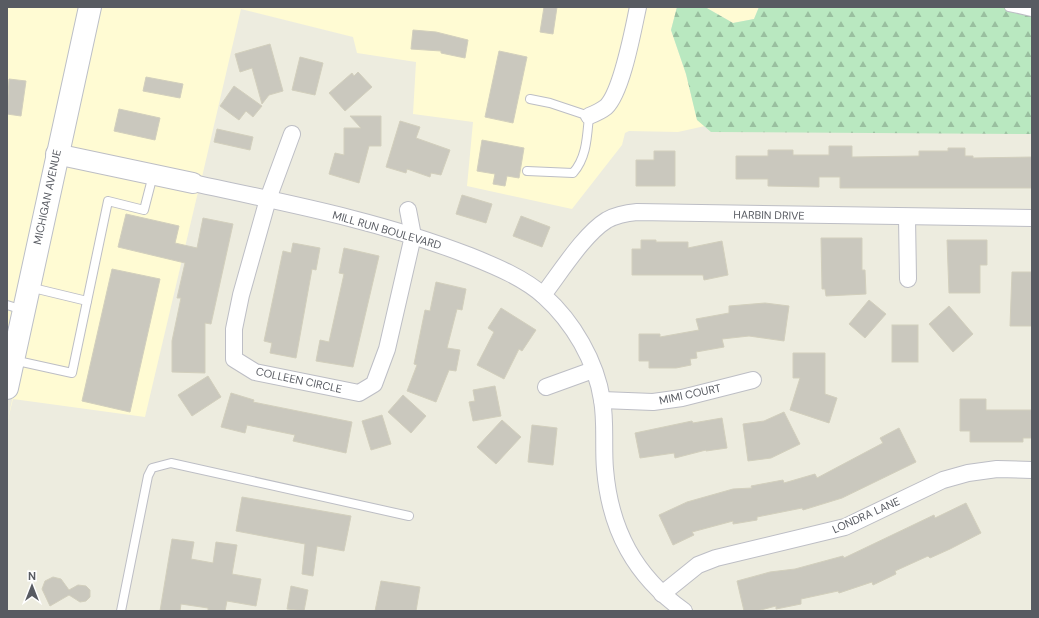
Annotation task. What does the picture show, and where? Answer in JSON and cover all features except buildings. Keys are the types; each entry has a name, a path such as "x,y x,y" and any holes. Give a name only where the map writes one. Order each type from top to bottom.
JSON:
{"main road":[{"name":"MICHIGAN AVENUE","path":"7,388 13,360 15,307 28,287 56,154 90,7"}],"street":[{"path":"589,116 606,107 617,87 623,70 638,7"},
{"path":"268,199 292,134"},
{"name":"MILL RUN BOULEVARD","path":"56,154 268,199 413,236 489,264 518,278 543,295 564,317 584,347 593,370 602,400 605,470 610,501 618,532 632,558 662,594 684,611"},
{"name":"COLLEEN CIRCLE","path":"268,199 241,295 234,329 234,359 255,372 359,392 374,384 387,349 413,236"},
{"path":"408,210 413,236"},
{"name":"HARBIN DRIVE","path":"543,295 593,231 608,220 623,214 637,212 1032,218"},
{"path":"907,217 908,279"},
{"path":"546,387 593,370"},
{"name":"MIMI COURT","path":"602,400 653,402 682,398 753,380"},
{"name":"LONDRA LANE","path":"662,594 698,565 716,558 845,526 943,480 975,472 997,469 1032,470"}],"lane":[{"path":"1009,7 1032,12"},
{"path":"527,171 573,173 579,166 585,151 589,116 550,103 530,99"},
{"path":"13,360 72,373 108,201 144,210 153,175"},
{"path":"28,287 87,301"},
{"path":"121,611 148,476 152,468 162,464 171,463 409,516"}],"shaded area":[{"path":"7,7 83,7 7,353"},
{"path":"96,7 631,7 617,68 611,84 601,101 580,113 587,127 609,114 645,7 677,7 671,30 686,74 697,119 705,126 678,132 629,131 625,133 622,145 572,209 467,186 473,122 413,114 416,62 357,53 353,37 241,9 202,177 65,148"},
{"path":"705,7 759,7 754,19 733,23"},
{"path":"62,163 198,192 145,417 13,399 7,424"}],"green space":[{"path":"677,7 705,7 733,23 754,19 759,7 1032,7 1032,134 711,132 697,120 686,74 671,30"}]}
